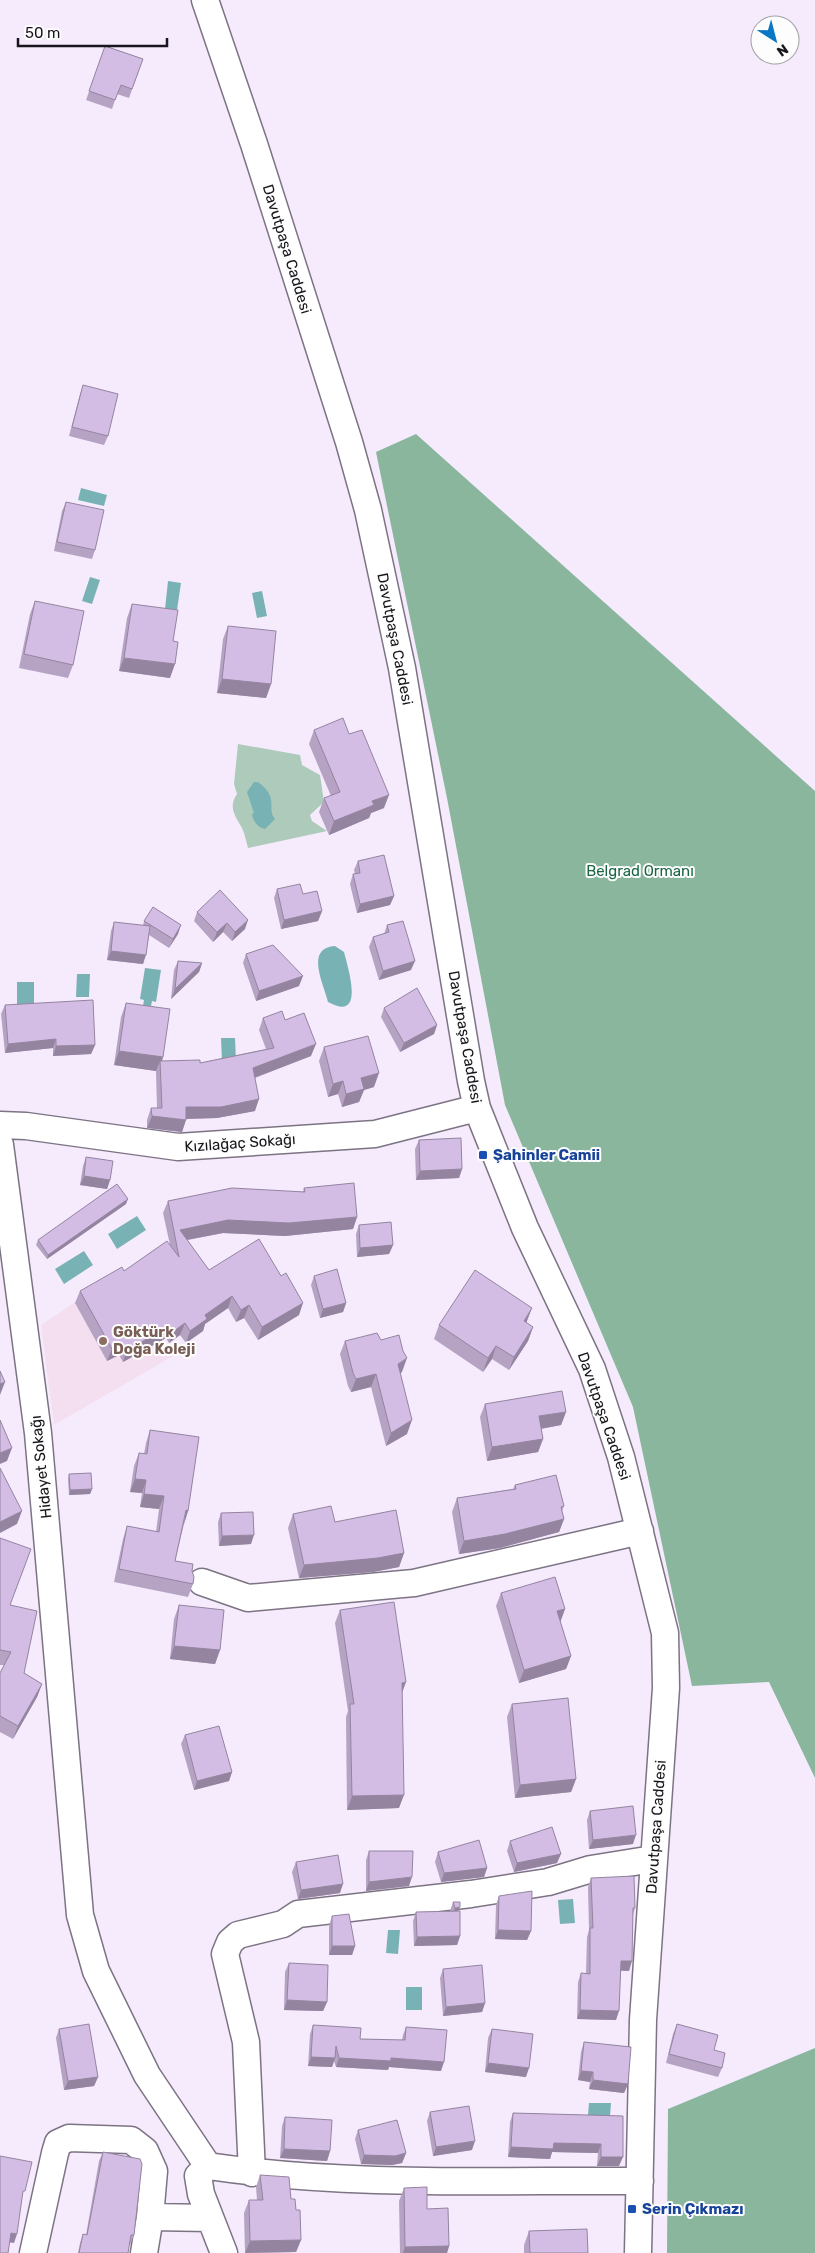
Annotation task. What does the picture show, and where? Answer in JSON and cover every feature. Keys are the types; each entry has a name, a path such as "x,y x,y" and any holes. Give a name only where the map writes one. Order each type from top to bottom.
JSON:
{"street":[{"name":"Davutpaşa Caddesi","path":"205,0 254,144 349,442 368,510 402,668 477,1108 525,1228 592,1369 621,1458 665,1633 667,1663 643,2020 638,2253"},
{"name":"Kızılağaç Sokağı","path":"0,1125 26,1126 178,1147 375,1134 477,1108"},
{"name":"Hidayet Sokağı","path":"0,1145 38,1433 80,1916 96,1971 147,2075 208,2166"},
{"path":"202,1582 248,1598 414,1583 640,1531"},
{"path":"252,2173 246,2042 225,1954 230,1942 238,1934 283,1924 298,1914 480,1893 548,1882 591,1869 653,1859"},
{"path":"33,2253 54,2153 58,2143 68,2138 131,2140 145,2150 154,2171 150,2217 144,2253"},
{"path":"224,2253 201,2194 198,2176 208,2166 252,2173 352,2179 640,2180"},
{"path":"150,2217 210,2218"}],"shaded area":[{"path":"81,488 107,495 104,506 78,500"},
{"path":"90,577 100,580 92,604 82,601"},
{"path":"168,581 181,583 177,610 165,609"},
{"path":"262,591 267,616 257,618 252,593"},
{"path":"238,744 300,755 302,765 320,775 324,802 310,815 312,821 327,831 248,848 233,807 237,794 234,784"},
{"path":"254,782 258,782 265,788 271,798 275,819 265,829 258,826 252,814 254,813 247,792"},
{"path":"335,946 344,952 352,991 351,1000 347,1005 340,1007 328,1002 318,967 318,959 321,953 326,948"},
{"path":"145,968 161,970 156,1002 152,1001 151,1006 143,1006 144,1000 140,999"},
{"path":"77,974 90,974 89,997 76,997"},
{"path":"17,982 34,982 34,1005 17,1005"},
{"path":"221,1038 235,1038 236,1061 222,1062"},
{"path":"137,1216 146,1230 117,1249 108,1234"},
{"path":"84,1251 93,1265 64,1284 55,1269"},
{"name":"Göktürk Doğa Koleji","path":"119,1273 173,1356 54,1425 41,1325"},
{"path":"573,1899 575,1923 560,1924 558,1900"},
{"path":"388,1930 400,1930 398,1954 386,1953"},
{"path":"406,1987 422,1987 422,2010 406,2010"},
{"path":"589,2103 611,2103 610,2116 588,2115"}],"green space":[{"name":"Belgrad Ormanı","path":"416,434 815,791 815,1778 769,1682 692,1686 633,1407 505,1105 447,798 376,452"},
{"path":"815,2048 815,2253 667,2253 668,2109"}],"building":[{"path":"105,46 143,59 132,89 121,85 115,100 89,91"},
{"path":"83,385 118,394 108,436 72,427"},
{"path":"66,502 104,510 95,550 57,542"},
{"path":"35,601 84,611 73,665 24,654"},
{"path":"132,604 178,610 173,641 178,642 175,664 124,658"},
{"path":"228,626 276,631 271,684 222,679"},
{"path":"343,718 349,734 362,730 389,795 372,801 374,805 334,821 324,798 340,792 314,730"},
{"path":"384,855 394,896 360,904 353,874 360,873 358,861"},
{"path":"300,884 303,894 317,891 322,911 284,920 277,889"},
{"path":"220,890 248,920 235,932 227,923 217,932 197,912"},
{"path":"153,907 181,925 173,939 144,921"},
{"path":"403,921 415,961 383,971 373,937 389,932 387,925"},
{"path":"114,922 150,926 146,955 111,951"},
{"path":"273,945 303,976 259,991 246,954"},
{"path":"178,961 202,963 175,989"},
{"path":"417,988 437,1025 404,1043 384,1008"},
{"path":"93,1000 95,1045 56,1046 56,1039 8,1044 5,1005"},
{"path":"126,1003 170,1009 163,1057 119,1051"},
{"path":"282,1011 285,1020 304,1013 316,1044 253,1068 259,1099 221,1107 186,1107 186,1120 152,1116 151,1108 162,1108 160,1061 200,1060 200,1063 274,1048 263,1018"},
{"path":"368,1036 379,1073 361,1078 364,1089 346,1094 343,1081 333,1084 324,1047"},
{"path":"461,1138 462,1169 420,1171 419,1140"},
{"path":"86,1157 113,1161 110,1180 84,1176"},
{"path":"354,1183 357,1217 289,1223 228,1220 180,1230 209,1270 259,1239 281,1276 286,1273 303,1303 262,1327 249,1305 241,1310 232,1296 205,1315 207,1319 190,1331 185,1323 174,1331 170,1326 127,1350 123,1343 112,1349 80,1291 122,1267 124,1271 167,1241 179,1257 168,1201 232,1188 305,1192 304,1188"},
{"path":"117,1184 128,1199 48,1255 38,1240"},
{"path":"391,1222 393,1245 360,1248 359,1225"},
{"path":"337,1269 346,1303 323,1309 314,1276"},
{"path":"475,1270 532,1308 524,1321 533,1327 514,1357 496,1346 488,1358 439,1325"},
{"path":"377,1333 381,1340 399,1335 407,1358 398,1364 412,1420 391,1433 376,1374 356,1379 345,1341"},
{"path":"0,1371 5,1382 0,1384"},
{"path":"562,1391 566,1412 539,1416 543,1439 492,1447 485,1404"},
{"path":"0,1420 12,1448 0,1453"},
{"path":"150,1430 199,1437 188,1511 186,1510 175,1561 193,1564 193,1584 119,1569 127,1526 159,1532 164,1496 144,1494 146,1480 135,1479 139,1453 147,1454"},
{"path":"0,1468 22,1511 0,1522"},
{"path":"91,1473 92,1489 70,1490 69,1474"},
{"path":"556,1475 564,1506 561,1507 564,1519 505,1534 464,1541 457,1498 516,1489 515,1485"},
{"path":"331,1506 335,1522 396,1510 404,1553 378,1558 304,1565 293,1514"},
{"path":"253,1512 254,1535 222,1536 221,1513"},
{"path":"0,1538 31,1549 10,1605 37,1611 24,1673 42,1684 18,1726 0,1716 0,1673 11,1652 0,1650"},
{"path":"555,1577 565,1609 557,1611 571,1656 524,1670 501,1593"},
{"path":"394,1602 406,1682 402,1683 404,1795 352,1796 350,1704 354,1704 340,1610"},
{"path":"179,1605 224,1610 220,1650 174,1646"},
{"path":"568,1698 576,1779 520,1785 512,1704"},
{"path":"219,1726 232,1772 197,1781 185,1735"},
{"path":"633,1806 636,1835 593,1840 590,1811"},
{"path":"552,1827 561,1854 517,1863 510,1841"},
{"path":"479,1840 487,1868 444,1873 438,1852"},
{"path":"369,1851 413,1851 412,1877 369,1882"},
{"path":"338,1855 343,1884 301,1890 296,1862"},
{"path":"634,1876 635,1908 633,1908 632,1961 621,1961 619,2011 580,2010 581,1973 590,1974 590,1928 593,1928 591,1878"},
{"path":"532,1891 531,1931 498,1930 499,1896"},
{"path":"453,1902 460,1902 460,1907 455,1908"},
{"path":"460,1911 460,1936 417,1937 416,1912"},
{"path":"349,1914 355,1946 332,1946 332,1916"},
{"path":"289,1963 328,1965 327,2002 287,2000"},
{"path":"482,1965 485,2003 446,2007 443,1969"},
{"path":"89,2024 98,2077 68,2081 59,2029"},
{"path":"677,2024 718,2035 714,2050 725,2053 722,2068 669,2054"},
{"path":"313,2025 361,2028 360,2039 405,2040 406,2027 447,2030 444,2062 391,2058 391,2061 339,2058 336,2046 335,2058 311,2057"},
{"path":"492,2029 533,2034 529,2068 488,2063"},
{"path":"584,2042 631,2047 628,2084 593,2080 593,2072 581,2071"},
{"path":"469,2106 475,2141 436,2147 430,2112"},
{"path":"513,2113 623,2116 623,2157 601,2157 601,2144 554,2143 553,2149 511,2147"},
{"path":"285,2117 332,2120 330,2151 284,2149"},
{"path":"397,2120 406,2153 395,2156 364,2155 358,2130"},
{"path":"103,2152 140,2159 142,2164 134,2235 131,2235 128,2253 79,2253 83,2234 87,2235"},
{"path":"0,2156 32,2162 25,2191 23,2191 17,2234 11,2233 8,2253 0,2253"},
{"path":"260,2175 289,2177 291,2199 295,2199 296,2210 300,2210 301,2240 250,2241 249,2200 263,2200"},
{"path":"427,2187 427,2209 448,2208 449,2246 405,2247 404,2188"},
{"path":"587,2229 588,2253 530,2253 529,2231"}],"place":[{"name":"Şahinler Camii","path":"483,1155"},
{"name":"Göktürk Doğa Koleji","path":"103,1341"},
{"name":"Serin Çıkmazı","path":"632,2209"}]}
